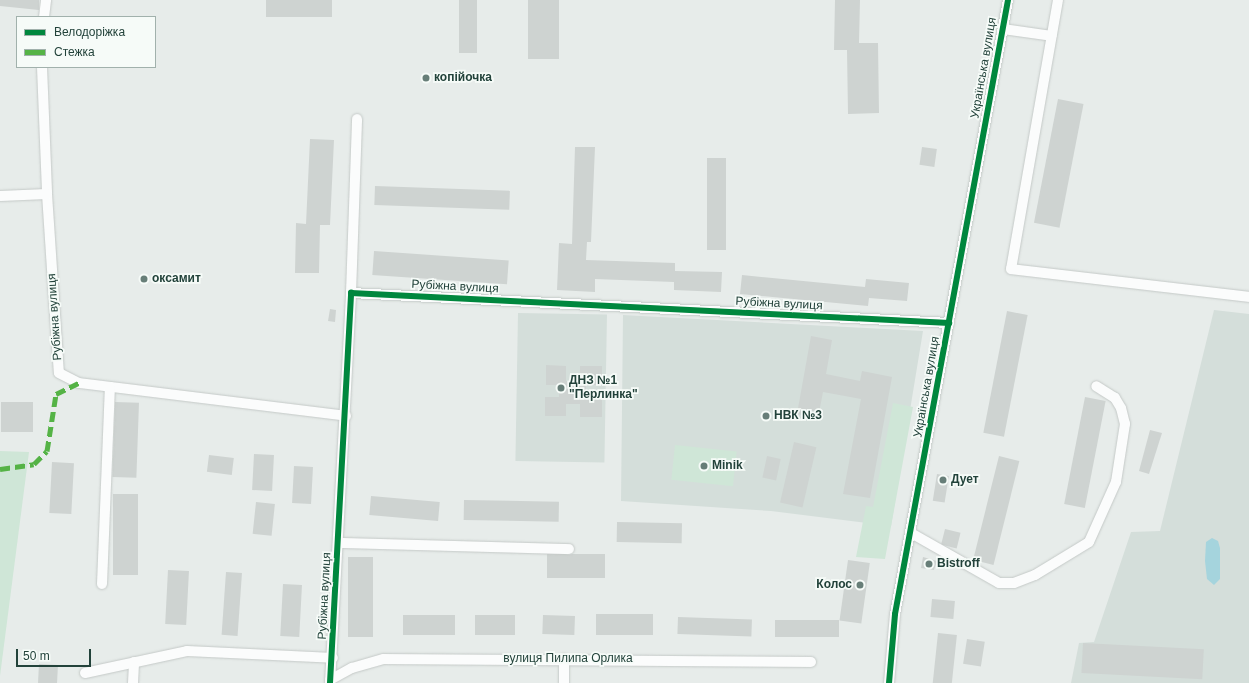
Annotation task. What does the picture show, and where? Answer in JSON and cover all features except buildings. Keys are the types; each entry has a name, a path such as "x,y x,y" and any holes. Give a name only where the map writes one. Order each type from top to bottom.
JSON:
{"street":[{"path":"44,16 46,0"},
{"name":"Українська вулиця","path":"889,683 896,614 1008,0"},
{"path":"1058,0 1011,269 1249,297"},
{"path":"1003,29 1052,36"},
{"name":"Рубіжна вулиця","path":"42,68 47,194 59,373 79,383 346,416"},
{"name":"Рубіжна вулиця","path":"330,682 333,658 346,416 357,119"},
{"path":"0,196 47,194"},
{"name":"Рубіжна вулиця","path":"351,293 949,323"},
{"path":"911,533 999,583 1014,583 1035,576 1089,542 1103,515 1116,482 1125,424 1121,408 1115,398 1096,386"},
{"path":"102,584 110,387"},
{"path":"339,543 569,549"},
{"path":"84,672 187,651 333,658"},
{"name":"вулиця Пилипа Орлика","path":"330,682 352,668 384,659 564,659 811,662"},
{"path":"564,659 564,683"},
{"path":"133,683 134,662"}],"shaded area":[{"path":"1214,310 1249,314 1249,683 1071,683 1079,643 1094,642 1131,532 1160,531"},
{"name":"ДНЗ №1 \"Перлинка\"","path":"518,313 607,315 604,463 515,461"},
{"name":"НВК №3","path":"623,315 923,331 891,526 771,511 621,501"}],"green space":[{"path":"893,403 913,407 885,559 856,557 866,506 873,507"},
{"name":"Minik","path":"675,445 737,451 733,486 671,480"},
{"path":"0,451 29,452 0,676"}],"water":[{"path":"1212,538 1218,541 1220,548 1220,579 1214,585 1207,579 1205,561 1206,542"}],"marked path":[{"path":"0,469 34,464 47,451 56,394 79,383"}],"cycle path":[{"path":"889,683 895,614 1008,0"},
{"path":"330,683 351,293 949,323"}],"place":[{"name":"копійочка","path":"426,78"},
{"name":"оксамит","path":"144,279"},
{"name":"ДНЗ №1 \"Перлинка\"","path":"561,388"},
{"name":"НВК №3","path":"766,416"},
{"name":"Minik","path":"704,466"},
{"name":"Дует","path":"943,480"},
{"name":"Bistroff","path":"929,564"},
{"name":"Колос","path":"860,585"}]}
